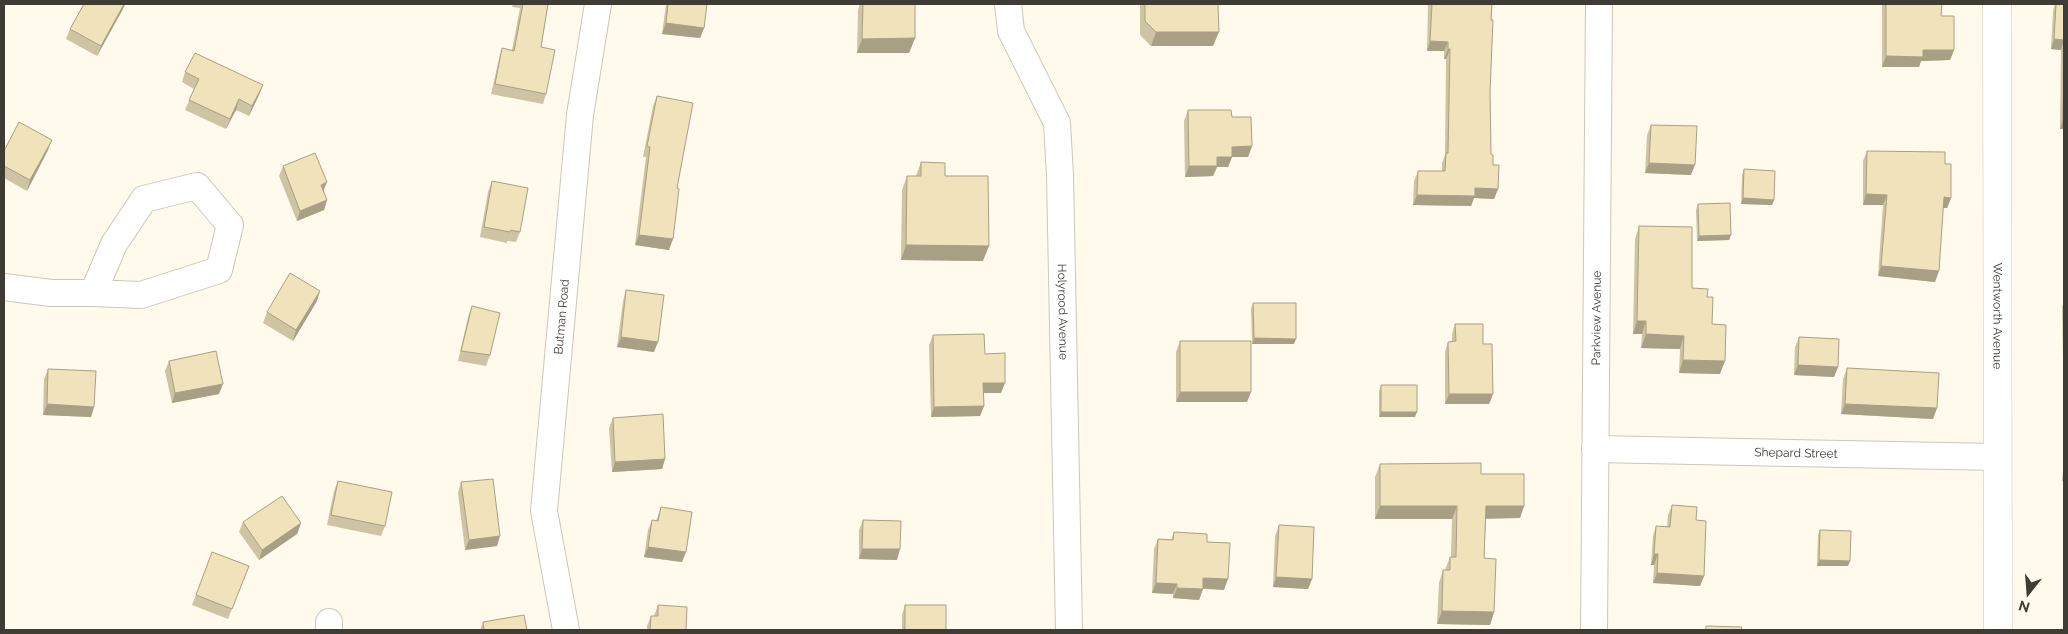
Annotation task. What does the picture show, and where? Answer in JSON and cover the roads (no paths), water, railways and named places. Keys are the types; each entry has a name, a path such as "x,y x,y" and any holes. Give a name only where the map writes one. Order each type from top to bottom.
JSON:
{"street":[{"name":"Butman Road","path":"566,630 544,511 580,115 598,4"},
{"name":"Holyrood Avenue","path":"1008,4 1011,32 1057,123 1060,185 1069,630"},
{"name":"Parkview Avenue","path":"1594,630 1599,4"},
{"name":"Wentworth Avenue","path":"1997,4 1998,630"},
{"path":"4,287 51,293 93,294 141,294 219,270 230,225 197,186 144,199 114,244 93,294"},
{"name":"Shepard Street","path":"1595,449 1998,457"}]}
